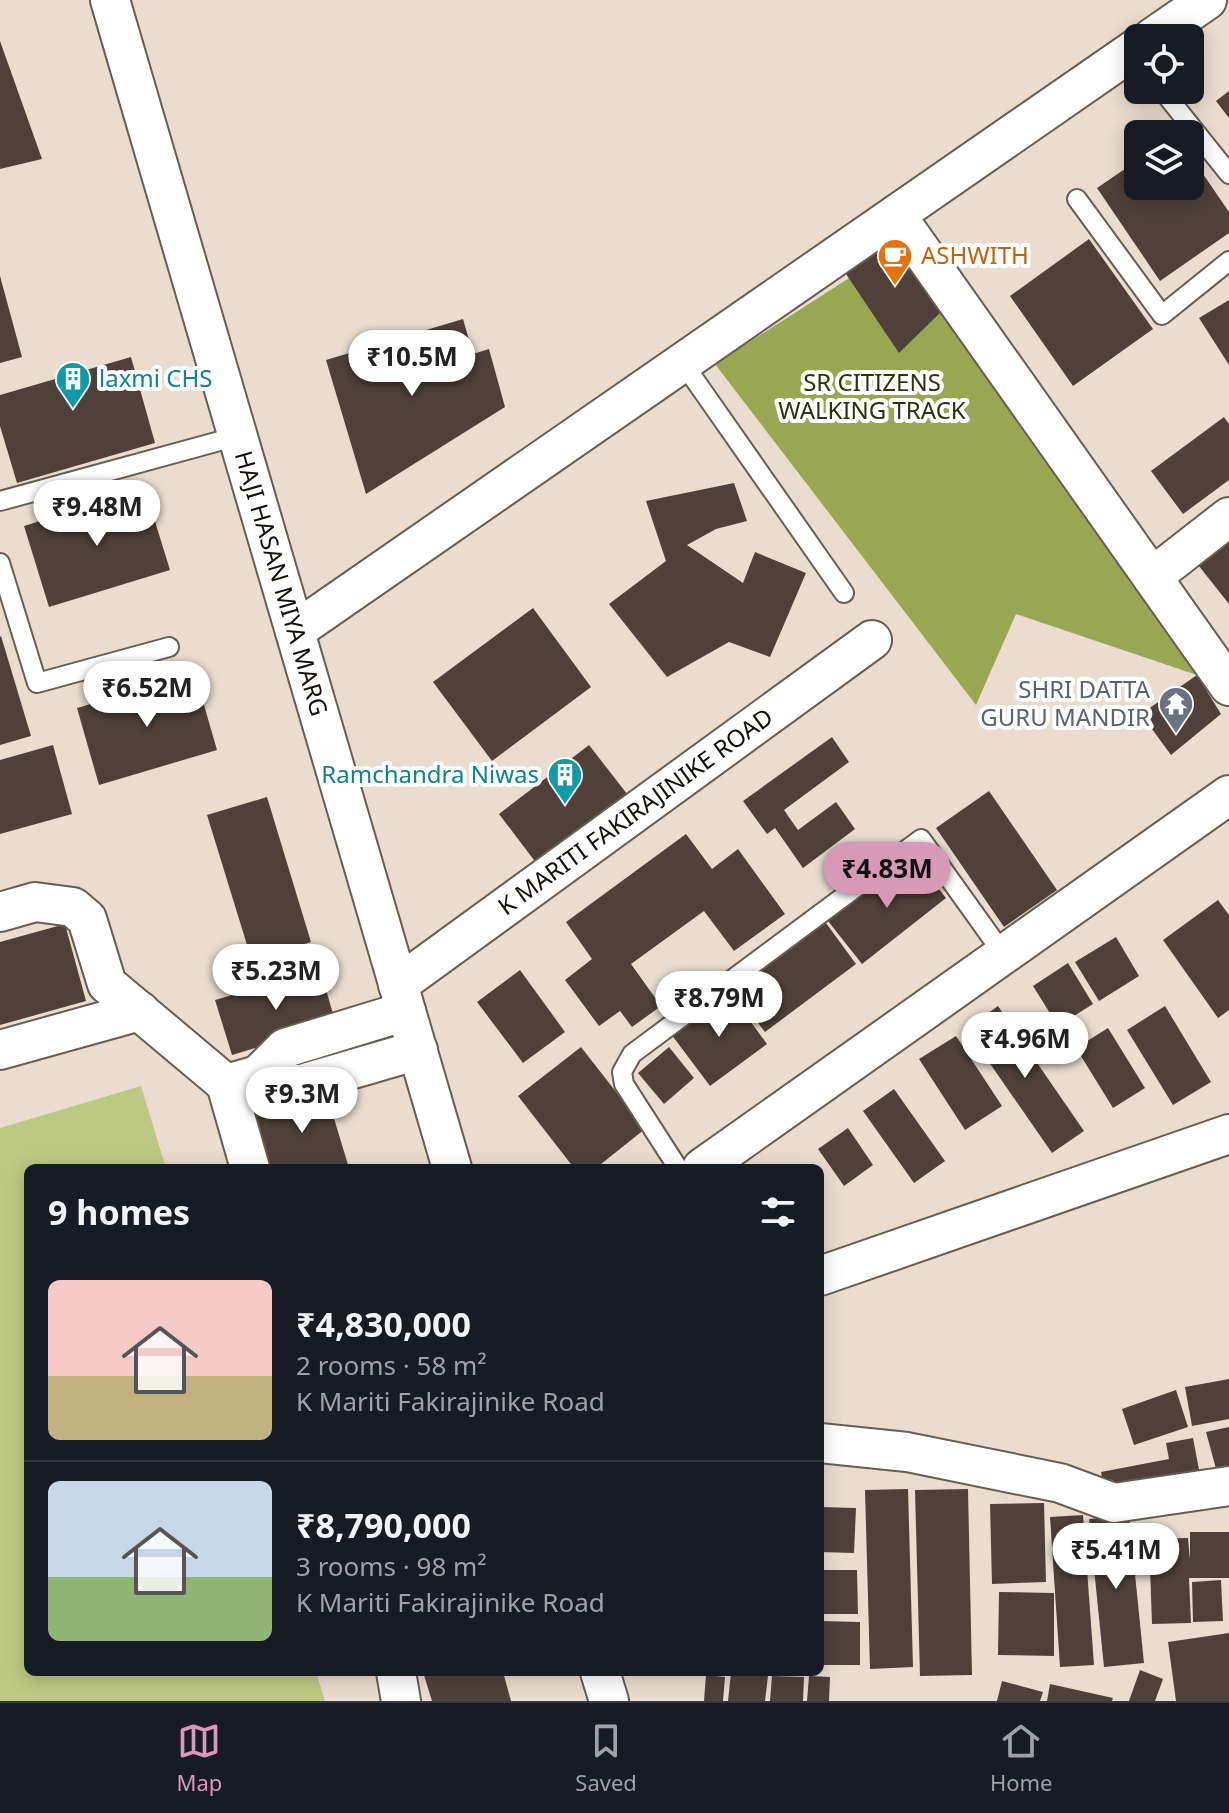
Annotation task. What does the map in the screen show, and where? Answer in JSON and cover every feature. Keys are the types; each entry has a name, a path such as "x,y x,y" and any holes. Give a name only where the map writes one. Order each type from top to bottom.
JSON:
{"street":[{"name":"HAJI HASAN MIYA MARG","path":"110,0 451,1164"},
{"path":"1174,24 1207,0"},
{"path":"295,631 1124,60"},
{"path":"896,215 1229,686"},
{"path":"1152,577 1229,517"},
{"name":"K MARITI FAKIRAJINIKE ROAD","path":"242,1079 285,1048 402,998 872,640"},
{"path":"708,1164 1229,795"},
{"path":"0,912 35,902 73,907 87,919 107,984 140,1011 242,1079 298,1085 418,1050"},
{"path":"0,1050 140,1011"},
{"path":"242,1079 250,1164"},
{"path":"824,1275 1229,1134"},
{"path":"824,1443 907,1452 1060,1483 1114,1503 1229,1486"},
{"path":"397,1676 401,1701"},
{"path":"601,1676 609,1701"}],"lane":[{"path":"1173,104 1229,174"},
{"path":"1077,199 1162,315 1229,261"},
{"path":"683,363 844,593"},
{"path":"0,501 238,436"},
{"path":"0,563 37,683 169,647"},
{"path":"675,1164 624,1084 622,1072 632,1054 921,839 1004,955"}],"green space":[{"name":"SR CITIZENS WALKING TRACK","path":"896,248 1197,675 1016,614 976,705 715,364"},
{"path":"141,1086 165,1164 24,1164 24,1676 317,1676 325,1701 0,1701 0,1128"}],"building":[{"path":"0,41 42,159 0,169"},
{"path":"1229,91 1229,118 1216,101"},
{"path":"1124,170 1124,200 1204,200 1204,175 1229,212 1229,233 1160,281 1097,188"},
{"name":"ASHWITH","path":"896,233 947,306 899,353 842,268"},
{"path":"1089,239 1153,329 1073,386 1010,296"},
{"path":"0,276 22,357 0,363"},
{"path":"1229,300 1229,365 1199,318"},
{"path":"463,319 473,354 489,349 505,407 366,494 326,360"},
{"name":"laxmi CHS","path":"131,357 155,443 17,483 0,426 0,395"},
{"path":"1224,417 1229,424 1229,480 1183,514 1151,471"},
{"path":"734,483 747,521 716,529 687,545 743,583 755,552 806,573 770,657 729,642 667,677 609,604 666,561 646,501"},
{"path":"145,489 170,570 49,607 24,526"},
{"path":"1229,535 1229,604 1195,561"},
{"path":"533,608 591,687 492,761 433,682"},
{"path":"0,637 31,736 0,745"},
{"path":"195,674 217,750 99,785 77,708"},
{"name":"SHRI DATTA GURU MANDIR","path":"1197,675 1221,714 1171,755 1141,714"},
{"path":"832,737 849,762 784,810 798,830 836,802 855,829 803,868 775,828 767,834 743,801"},
{"path":"53,745 72,814 0,834 0,760"},
{"name":"Ramchandra Niwas","path":"589,745 631,799 540,868 499,814"},
{"path":"989,791 1057,890 1004,927 936,828"},
{"path":"267,797 311,942 252,961 207,815"},
{"path":"686,834 712,869 738,849 785,914 734,951 704,911 631,964 661,1006 632,1027 620,1011 599,1026 565,980 592,959 566,922"},
{"path":"912,855 946,898 862,964 828,921"},
{"path":"1218,900 1229,915 1229,1010 1218,1018 1163,940"},
{"path":"823,919 856,964 765,1032 732,988"},
{"path":"65,924 86,1001 0,1025 0,942"},
{"path":"1116,937 1139,976 1099,1001 1075,962"},
{"path":"1068,963 1093,1004 1058,1026 1033,986"},
{"path":"320,969 336,1024 232,1055 215,1000"},
{"path":"520,970 565,1032 523,1063 477,1002"},
{"path":"728,991 767,1044 710,1086 671,1034"},
{"path":"998,1006 1084,1131 1052,1153 966,1029"},
{"path":"1165,1006 1211,1082 1173,1105 1127,1030"},
{"path":"1108,1028 1145,1088 1113,1108 1076,1048"},
{"path":"956,1036 1002,1106 965,1130 919,1059"},
{"path":"581,1047 645,1129 601,1164 571,1164 518,1096"},
{"path":"669,1047 694,1078 664,1104 638,1073"},
{"path":"894,1089 945,1161 914,1183 863,1111"},
{"path":"326,1092 348,1164 269,1164 254,1115"},
{"path":"848,1128 873,1165 844,1186 818,1149"},
{"path":"1229,1379 1229,1419 1192,1426 1185,1387"},
{"path":"1176,1390 1188,1427 1134,1445 1122,1409"},
{"path":"1229,1427 1229,1476 1218,1476 1206,1432"},
{"path":"1193,1438 1201,1480 1106,1498 1101,1472 1169,1459 1166,1443"},
{"path":"908,1489 913,1667 870,1669 865,1490"},
{"path":"968,1489 972,1675 920,1676 915,1490"},
{"path":"1044,1503 1046,1582 992,1584 990,1504"},
{"path":"824,1507 856,1508 854,1553 824,1552"},
{"path":"1083,1515 1094,1665 1060,1667 1050,1517"},
{"path":"1129,1515 1144,1663 1104,1667 1089,1519"},
{"path":"1190,1532 1229,1532 1229,1578 1189,1578 1191,1623 1152,1624 1149,1539 1188,1538 1190,1560"},
{"path":"824,1570 857,1570 858,1614 824,1614"},
{"path":"1221,1580 1223,1621 1193,1622 1192,1582"},
{"path":"999,1592 1054,1593 1054,1656 998,1655"},
{"path":"824,1621 860,1622 860,1665 824,1665"},
{"path":"1229,1633 1229,1701 1176,1701 1168,1642"},
{"path":"1140,1670 1163,1679 1155,1701 1129,1701"},
{"path":"424,1676 504,1676 511,1701 432,1701"},
{"path":"706,1676 725,1677 723,1701 704,1701"},
{"path":"731,1676 768,1676 765,1701 728,1701"},
{"path":"772,1676 804,1677 803,1701 770,1701"},
{"path":"809,1676 830,1677 829,1701 807,1701"},
{"path":"1002,1681 1043,1692 1040,1701 997,1701"},
{"path":"1050,1684 1113,1698 1112,1701 1047,1701"}],"place":[{"name":"ASHWITH","path":"895,287"},
{"name":"laxmi CHS","path":"73,410"},
{"name":"SHRI DATTA GURU MANDIR","path":"1176,735"},
{"name":"Ramchandra Niwas","path":"565,806"}]}
